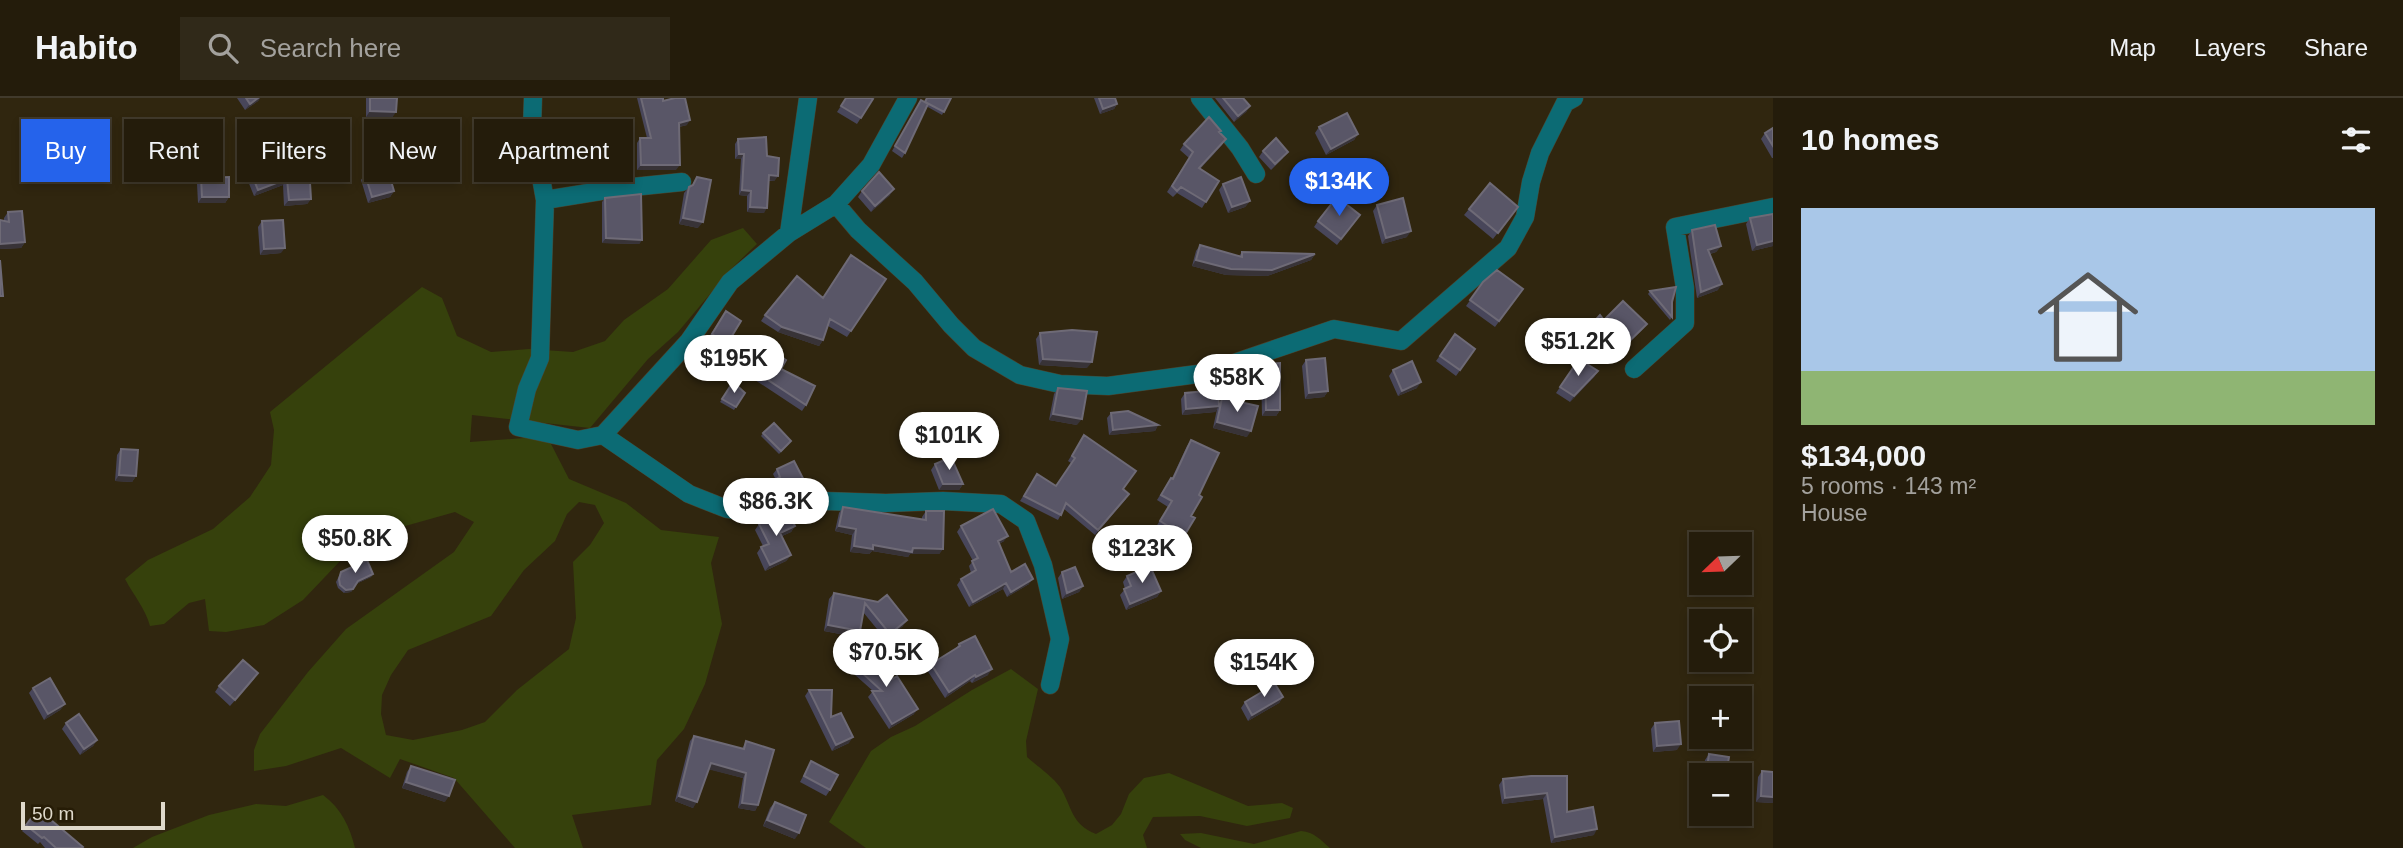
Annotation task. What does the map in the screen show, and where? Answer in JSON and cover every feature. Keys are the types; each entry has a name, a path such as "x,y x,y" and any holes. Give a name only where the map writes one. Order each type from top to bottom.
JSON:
{"street":[{"path":"533,98 532,128 545,200 540,358 527,389 518,427 578,440 603,435 689,341 730,282 789,233 836,204 871,164 908,98"},
{"path":"789,233 808,98"},
{"path":"1200,98 1240,148 1256,174"},
{"path":"836,204 858,230 915,282 974,348 1020,375 1060,384 1108,386 1205,373 1334,329 1401,341 1508,248 1525,217 1539,153 1565,103 1574,98"},
{"path":"545,200 682,182"},
{"path":"1634,369 1685,323 1685,288 1675,227 1773,207"},
{"path":"603,435 689,494 727,509 756,514 824,501 943,501 1001,505 1026,521 1043,565 1060,639 1050,685"}],"green space":[{"path":"743,228 757,244 731,269 678,332 648,359 590,428 472,415 470,442 538,437 551,444 569,479 626,503 661,530 719,537 711,563 722,624 705,684 684,729 657,760 651,805 572,815 583,848 515,848 454,778 400,759 390,778 341,748 286,766 254,771 254,750 260,734 308,672 346,629 454,552 474,522 455,512 384,532 343,558 303,600 264,625 226,632 209,631 205,599 189,603 164,624 150,626 125,579 148,560 213,529 250,497 271,465 274,430 270,412 422,287 442,298 457,336 491,352 529,349 573,352 605,341 624,320 668,289 711,240","holes":["579,502 595,505 604,523 590,545 573,562 576,618 569,649 517,690 485,722 462,730 413,740 386,735 381,714 382,695 391,675 408,650 491,616 524,570 555,541 567,514"]},
{"path":"1011,669 1038,689 1026,741 1027,757 1057,783 1073,814 1088,830 1096,834 1112,825 1121,814 1129,794 1144,778 1169,773 1248,806 1282,803 1293,808 1290,818 1247,826 1200,816 1153,817 1143,835 1147,848 866,848 829,822 871,751"},
{"path":"323,795 344,818 355,848 133,848 152,837 209,815 256,804 286,806"},
{"path":"1301,831 1314,835 1330,848 1201,848 1185,840 1180,834 1201,833 1254,844"}],"building":[{"path":"246,98 258,98 250,104"},
{"path":"370,98 397,98 396,112 370,111"},
{"path":"641,98 663,98 663,101 685,98 690,120 679,123 680,165 641,165 640,138 651,138"},
{"path":"846,98 873,99 861,118 841,106"},
{"path":"927,98 951,98 944,112 925,102"},
{"path":"1099,98 1115,98 1117,104 1103,109"},
{"path":"1223,98 1243,98 1250,106 1238,116"},
{"path":"921,100 928,104 905,153 895,146"},
{"path":"1347,113 1358,134 1331,149 1319,127"},
{"path":"1209,117 1226,139 1199,168 1219,181 1206,202 1181,187 1177,191 1172,186 1193,152 1184,144"},
{"path":"1773,128 1773,146 1765,133"},
{"path":"766,137 767,156 779,158 778,176 769,175 767,208 750,207 751,191 742,190 744,154 739,154 738,139"},
{"path":"1276,138 1288,152 1275,164 1263,151"},
{"path":"879,172 894,189 875,206 862,191"},
{"path":"223,177 229,177 229,197 202,197 201,182 223,182"},
{"path":"697,177 711,180 703,222 683,218 689,187"},
{"path":"1241,177 1250,201 1232,207 1223,184"},
{"path":"255,182 279,182 258,190"},
{"path":"287,182 310,182 311,199 289,200"},
{"path":"367,182 391,182 394,191 372,197"},
{"path":"1490,183 1518,207 1498,233 1469,209"},
{"path":"641,194 642,240 606,238 605,198"},
{"path":"1337,197 1360,215 1341,239 1318,221"},
{"path":"1403,198 1411,231 1386,238 1377,205"},
{"path":"22,211 25,242 0,244 0,220 9,222 8,212"},
{"path":"1773,214 1773,241 1757,245 1750,218"},
{"path":"283,220 285,248 264,249 262,221"},
{"path":"1715,225 1721,246 1708,250 1722,284 1701,292 1692,230"},
{"path":"1200,245 1242,257 1242,252 1315,254 1272,270 1231,269 1196,260"},
{"path":"851,255 886,279 851,331 830,319 823,340 782,327 765,315 797,276 823,298"},
{"path":"0,260 3,296 0,296"},
{"path":"1497,270 1523,289 1499,321 1470,300 1483,282"},
{"path":"1676,287 1672,302 1672,317 1650,291"},
{"path":"1623,301 1647,324 1615,355 1588,328 1600,315 1604,320"},
{"path":"726,311 741,321 727,344 712,334"},
{"path":"1072,330 1097,332 1092,362 1043,359 1040,333"},
{"path":"1455,334 1475,349 1460,370 1440,356"},
{"path":"773,352 786,360 781,369 815,386 806,405 759,374"},
{"path":"1325,358 1328,391 1309,393 1306,360"},
{"path":"1579,359 1598,371 1574,396 1560,387"},
{"path":"1412,361 1421,382 1402,391 1393,370"},
{"path":"1280,363 1280,410 1266,410 1265,364"},
{"path":"733,382 745,393 736,407 722,399"},
{"path":"1058,388 1087,391 1082,419 1053,414"},
{"path":"1218,390 1219,406 1186,409 1185,393"},
{"path":"1222,398 1258,406 1251,431 1217,422"},
{"path":"1128,411 1158,425 1113,430 1111,413"},
{"path":"774,423 791,441 781,451 763,433"},
{"path":"1084,435 1136,471 1123,489 1129,494 1098,530 1066,503 1061,515 1024,496 1037,474 1056,486 1075,458 1072,456"},
{"path":"1191,440 1219,453 1199,495 1202,497 1191,516 1195,518 1184,536 1160,521 1172,501 1161,495 1171,478 1173,479"},
{"path":"121,449 138,450 136,476 119,475"},
{"path":"951,457 963,484 943,484 935,464"},
{"path":"794,461 808,488 764,497 760,488 780,477 777,469"},
{"path":"843,507 926,520 926,511 944,511 943,549 913,548 912,552 873,545 873,549 854,546 856,529 839,526"},
{"path":"993,509 1008,536 998,541 1011,572 1025,564 1033,579 1011,592 1006,583 973,602 961,579 976,570 972,561 978,558 961,526"},
{"path":"789,514 795,526 780,533 791,555 770,565 761,547 769,544 759,524"},
{"path":"367,560 373,574 358,581 353,589 346,590 340,585 341,572"},
{"path":"1150,566 1161,591 1130,604 1124,589 1131,586 1127,576"},
{"path":"1075,567 1083,586 1067,593 1062,572"},
{"path":"834,593 878,602 887,595 907,620 890,634 865,603 860,631 828,625"},
{"path":"975,636 992,669 976,677 975,675 949,692 931,664"},
{"path":"859,649 892,679 897,676 918,709 892,724 872,691 882,691 849,661"},
{"path":"243,660 258,673 235,700 219,686"},
{"path":"50,678 65,704 48,714 33,688"},
{"path":"1275,684 1283,697 1252,715 1245,702"},
{"path":"809,690 832,690 831,717 841,713 853,737 836,745"},
{"path":"79,714 97,740 84,749 66,723"},
{"path":"1679,721 1681,744 1657,746 1655,723"},
{"path":"694,736 744,749 746,741 774,750 758,805 742,803 746,773 711,763 697,802 679,796"},
{"path":"1709,754 1729,757 1728,763 1708,763"},
{"path":"811,761 838,775 830,790 804,776"},
{"path":"411,766 455,780 449,796 406,782"},
{"path":"1762,771 1773,772 1773,797 1761,796"},
{"path":"1567,776 1567,812 1593,807 1597,829 1555,837 1547,793 1505,798 1503,779"},
{"path":"775,802 806,815 799,833 767,820"},
{"path":"38,809 83,847 56,848 26,825"}]}
